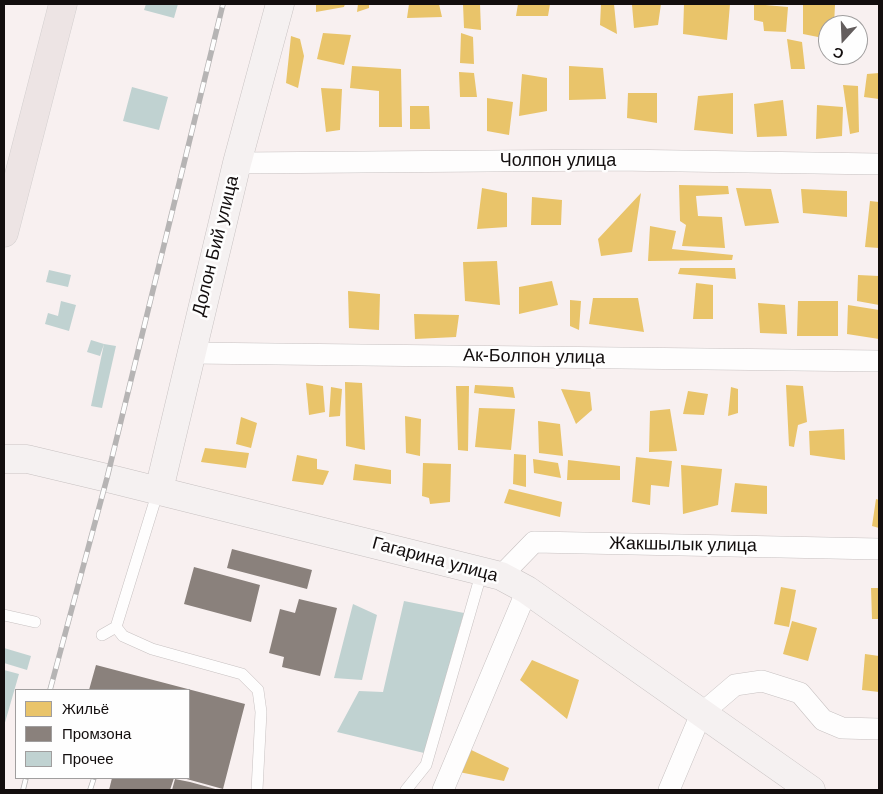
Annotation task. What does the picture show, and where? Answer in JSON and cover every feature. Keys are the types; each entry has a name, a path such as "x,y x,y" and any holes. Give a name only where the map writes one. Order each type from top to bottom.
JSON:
{"main road":[{"path":"4,233 63,4"},
{"name":"Долон Бий улица","path":"159,490 237,163 280,4"},
{"name":"Гагарина улица","path":"4,459 27,459 159,490 492,574 528,590 700,714 811,790"}],"street":[{"name":"Чолпон улица","path":"237,163 616,160 879,164"},
{"name":"Ак-Болпон улица","path":"190,354 879,361"},
{"name":"Жакшылык улица","path":"492,574 534,542 879,549"},
{"path":"443,790 528,590"},
{"path":"668,790 700,714 735,685 762,681 800,693 823,720 842,728 879,729"}],"lane":[{"path":"102,634 116,628 159,490"},
{"path":"406,790 426,765 492,574"},
{"path":"4,615 35,622"},
{"path":"116,628 123,636 152,649 242,674 258,690 261,712 257,790"}],"building: Жильё":[{"path":"316,4 345,4 344,7 316,12"},
{"path":"358,4 369,4 369,8 357,12"},
{"path":"409,4 439,4 442,17 407,18"},
{"path":"463,4 480,4 481,30 464,28"},
{"path":"518,4 550,4 548,16 516,16"},
{"path":"601,4 614,4 617,34 600,25"},
{"path":"661,4 658,25 634,28 632,5"},
{"path":"684,4 730,4 727,40 683,34"},
{"path":"754,4 788,7 786,32 764,31 763,22 754,20"},
{"path":"803,4 835,5 834,15 818,15 818,37 803,34"},
{"path":"323,33 351,35 344,65 317,59"},
{"path":"461,33 473,37 474,64 460,63"},
{"path":"291,36 300,39 304,56 298,88 286,83"},
{"path":"787,39 802,42 805,69 791,69"},
{"path":"352,66 401,69 402,127 379,127 379,91 350,88"},
{"path":"569,66 603,68 606,99 569,100"},
{"path":"459,72 474,73 477,97 460,97"},
{"path":"879,73 879,99 864,97 867,74"},
{"path":"522,74 547,78 547,111 519,116"},
{"path":"843,85 858,86 859,132 850,134"},
{"path":"321,88 342,89 340,130 326,132"},
{"path":"628,93 657,93 657,123 627,118"},
{"path":"733,93 733,134 694,130 698,96"},
{"path":"487,98 513,102 509,135 487,131"},
{"path":"783,100 787,136 757,137 754,104"},
{"path":"817,105 843,107 842,136 816,139"},
{"path":"410,106 429,106 430,129 410,129"},
{"path":"679,185 728,186 729,194 696,196 698,216 722,217 725,248 682,246 686,225 680,221"},
{"path":"482,188 507,193 507,227 477,229"},
{"path":"736,188 771,189 779,223 745,226"},
{"path":"801,189 847,191 847,217 803,213"},
{"path":"641,193 632,252 601,256 598,239"},
{"path":"532,197 562,200 561,225 531,225"},
{"path":"870,201 879,202 879,248 865,247"},
{"path":"650,226 676,231 672,249 733,255 732,260 648,261"},
{"path":"497,261 500,305 465,301 463,262"},
{"path":"680,268 735,268 736,279 678,274"},
{"path":"858,275 879,276 879,305 857,301"},
{"path":"552,281 558,305 519,314 519,287"},
{"path":"696,283 713,285 713,319 693,319"},
{"path":"348,291 380,294 379,330 349,328"},
{"path":"593,298 638,298 644,332 589,324"},
{"path":"570,300 581,301 579,330 570,326"},
{"path":"798,301 838,301 838,336 797,336"},
{"path":"758,303 785,305 787,334 760,333"},
{"path":"848,305 879,310 879,339 847,334"},
{"path":"414,314 459,315 456,337 415,339"},
{"path":"345,382 362,383 365,450 346,446"},
{"path":"306,383 323,386 325,412 309,415"},
{"path":"475,385 513,387 515,398 474,393"},
{"path":"786,385 803,386 807,422 798,425 794,447 789,446"},
{"path":"456,386 469,386 468,451 458,450"},
{"path":"331,387 342,389 340,416 329,417"},
{"path":"731,387 738,389 738,413 728,416"},
{"path":"561,389 590,392 592,410 576,424"},
{"path":"688,391 708,394 704,415 683,414"},
{"path":"479,408 515,409 511,450 475,447"},
{"path":"670,409 677,451 649,452 650,411"},
{"path":"405,416 421,419 420,456 406,453"},
{"path":"241,417 257,423 251,448 236,444"},
{"path":"538,421 560,424 563,456 539,453"},
{"path":"844,429 845,460 810,455 809,431"},
{"path":"205,448 249,453 246,468 201,462"},
{"path":"514,454 526,455 526,487 513,484"},
{"path":"297,455 317,459 317,469 329,471 323,485 292,481"},
{"path":"636,457 672,461 669,487 651,485 650,505 632,502"},
{"path":"533,459 558,463 561,478 534,473"},
{"path":"568,460 620,466 620,480 567,480"},
{"path":"423,463 451,464 450,502 430,504 429,498 422,496"},
{"path":"355,464 391,470 391,484 353,480"},
{"path":"681,465 722,469 718,505 683,514"},
{"path":"735,483 767,486 767,514 731,512"},
{"path":"509,489 562,502 560,517 504,503"},
{"path":"876,499 879,500 879,528 872,526"},
{"path":"781,587 796,590 789,627 774,624"},
{"path":"871,588 879,588 879,619 872,619"},
{"path":"792,621 817,628 808,661 783,654"},
{"path":"865,654 879,656 879,692 862,690"},
{"path":"532,660 579,680 567,719 520,680"},
{"path":"465,747 509,768 504,781 459,772"}],"building: Промзона":[{"path":"232,549 312,570 307,589 227,568"},
{"path":"194,567 260,585 251,622 184,604"},
{"path":"299,599 337,608 320,676 282,667 284,657 269,653 280,609 295,613"},
{"path":"96,665 188,689 89,689"},
{"path":"190,690 245,704 223,789 187,779 190,779"},
{"path":"112,779 174,779 170,790 109,790"},
{"path":"175,779 190,782 219,790 172,790"}],"building: Прочее":[{"path":"146,4 178,4 174,18 144,10"},
{"path":"132,87 168,97 159,130 123,121"},
{"path":"49,270 71,275 68,287 46,282"},
{"path":"61,301 76,305 69,331 45,324 48,313 58,316"},
{"path":"91,340 104,344 100,356 87,352"},
{"path":"104,344 116,346 102,408 91,406"},
{"path":"404,601 464,613 424,753 337,732 359,691 383,692"},
{"path":"353,604 377,615 362,680 334,678"},
{"path":"4,648 31,656 27,670 4,663"},
{"path":"4,670 19,674 4,726"}],"railway":[{"path":"50,689 107,478 223,4"},
{"path":"23,790 26,779"},
{"path":"90,790 94,779"}]}
